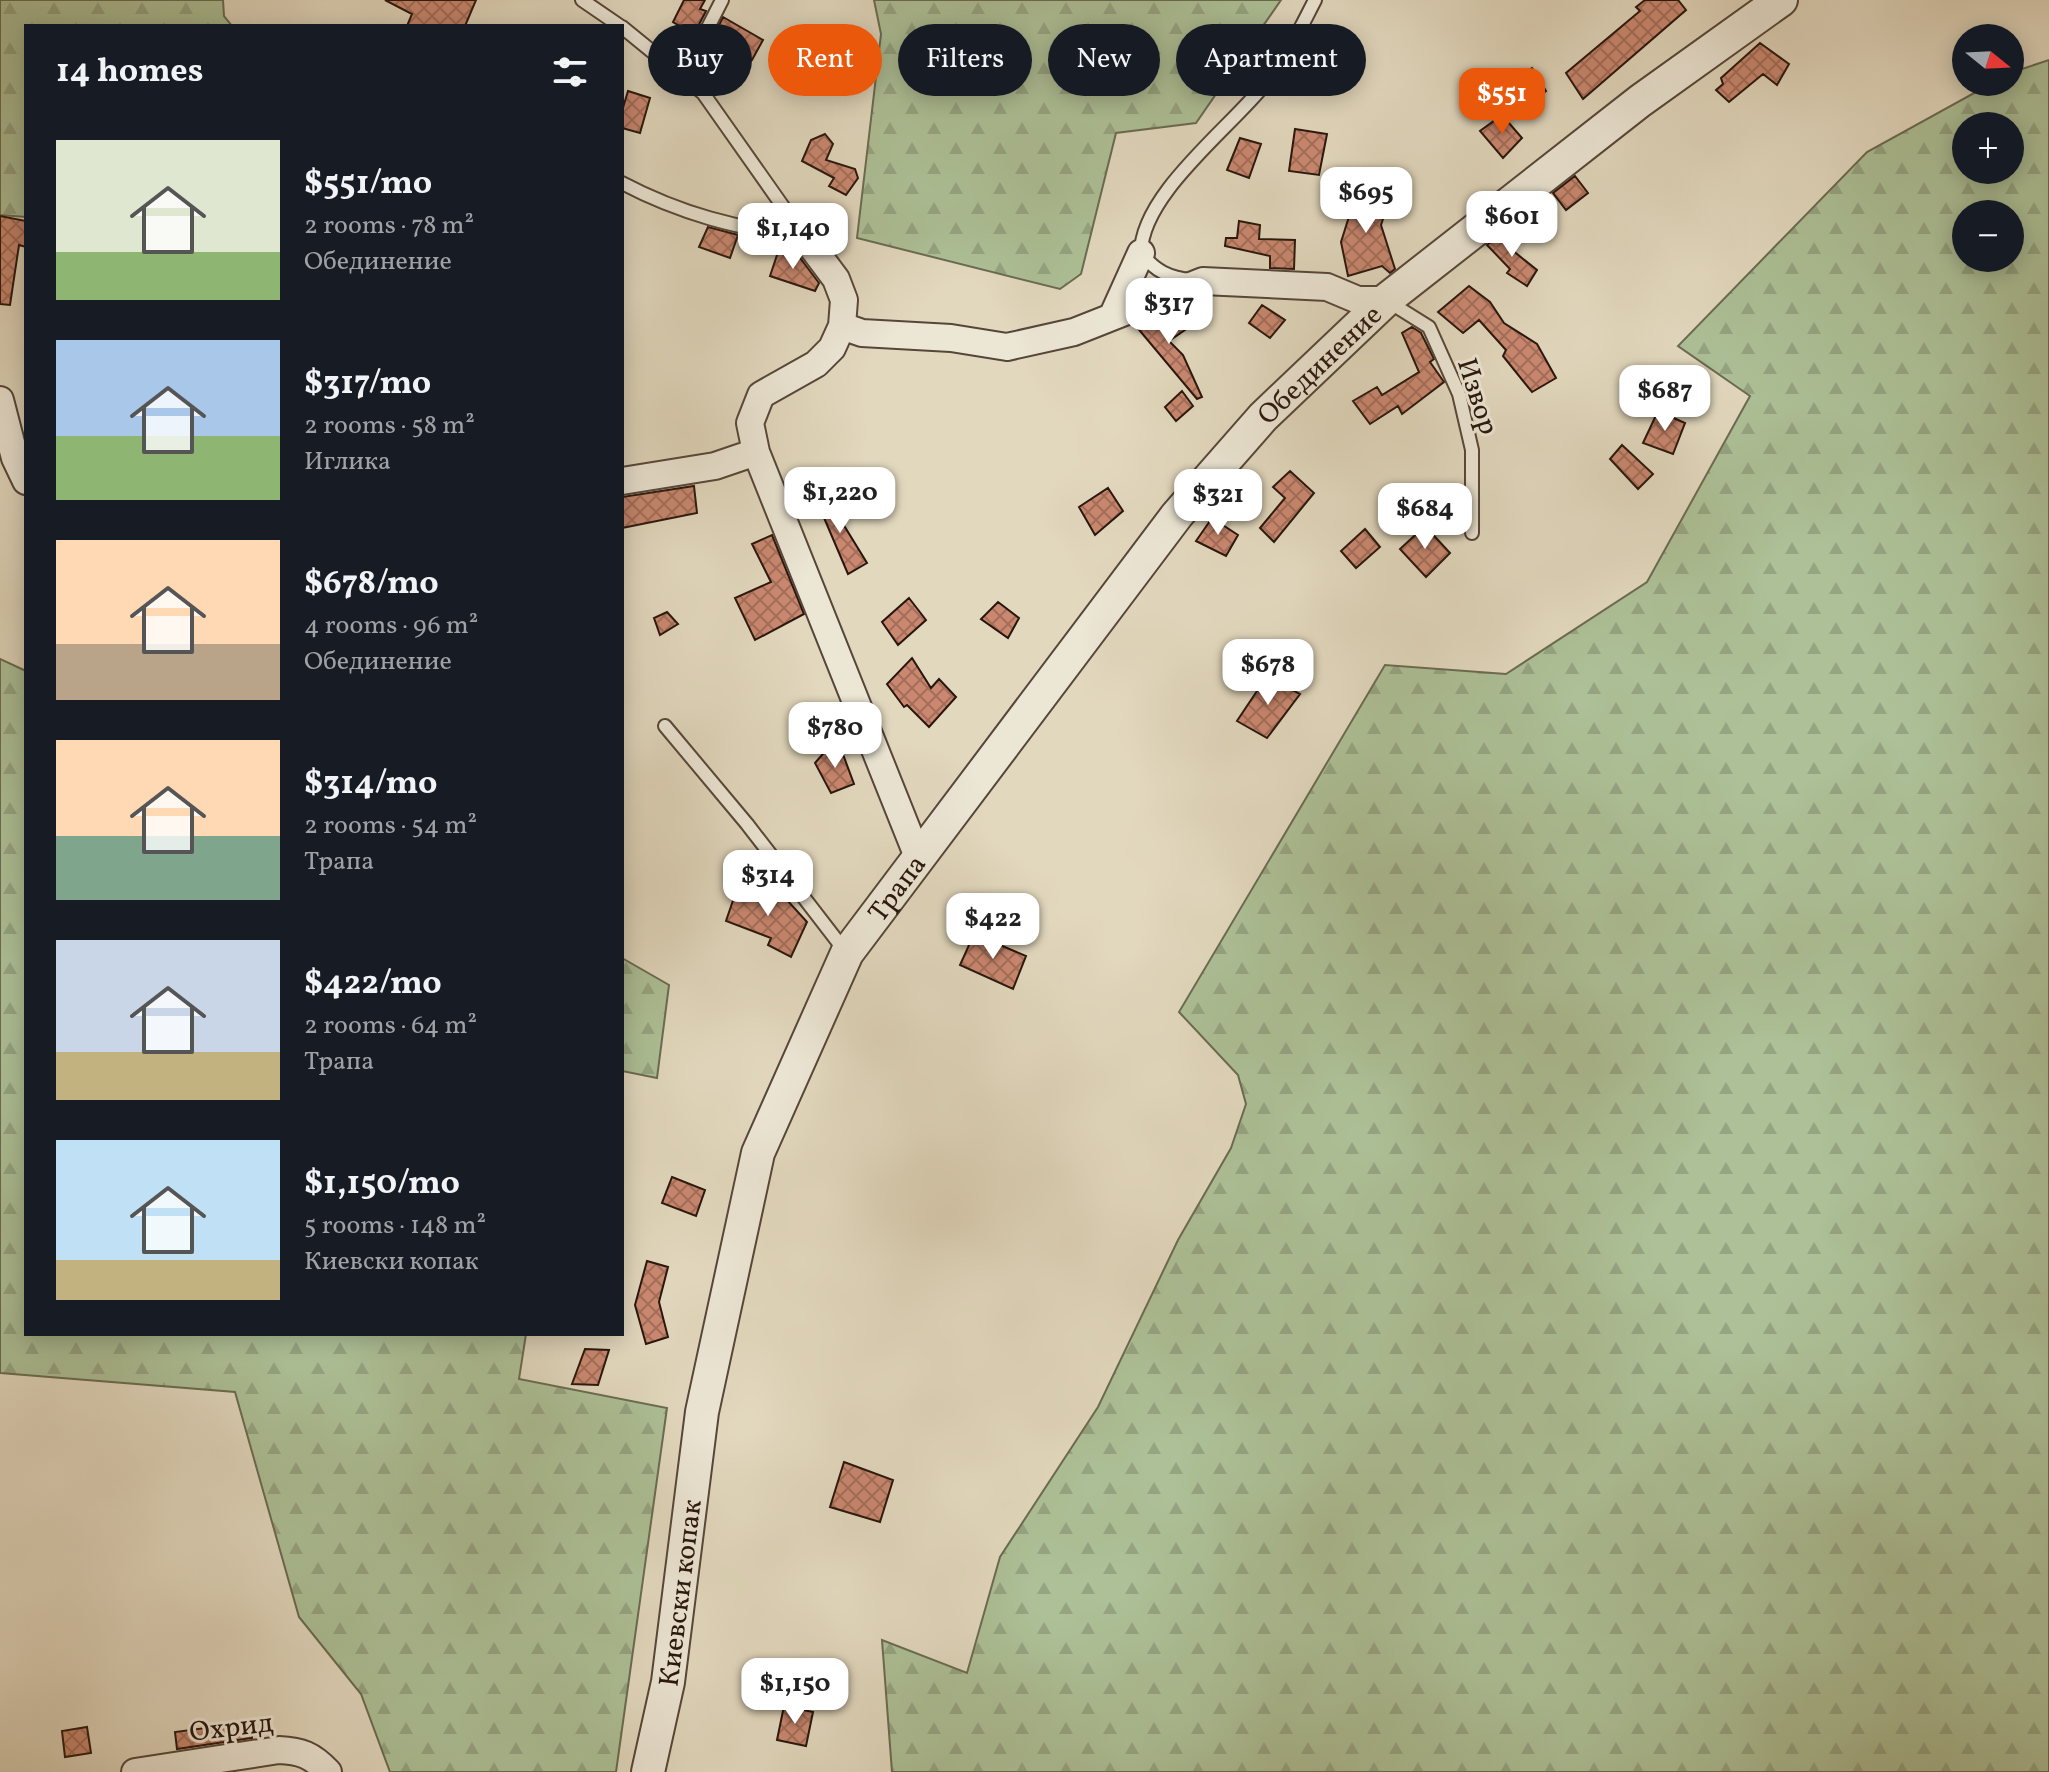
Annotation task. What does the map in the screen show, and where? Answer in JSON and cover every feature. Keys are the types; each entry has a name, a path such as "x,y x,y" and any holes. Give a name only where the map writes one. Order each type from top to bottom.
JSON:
{"street":[{"name":"Обединение","path":"918,857 1177,515 1263,417 1386,300 1640,101 1781,0"},
{"path":"803,235 836,279 844,300 842,326 862,333 951,338 1007,347 1074,332 1203,281 1327,287 1358,300 1386,300"},
{"path":"1113,315 1141,253"},
{"name":"Трапа","path":"702,1412 758,1153 847,953 918,857 756,452 750,423 761,395 816,364 832,348 842,326"},
{"path":"0,400 15,458 24,477"},
{"path":"624,481 715,466 756,452"},
{"name":"Киевски копак","path":"648,1772 668,1682 702,1412"},
{"name":"Охрид","path":"135,1772 279,1750 299,1751 315,1757 328,1772"}],"lane":[{"path":"582,0 617,24"},
{"path":"710,24 722,0"},
{"path":"1203,281 1158,271 1141,253 1141,237 1151,210 1268,80 1315,0"},
{"path":"624,29 648,47"},
{"path":"702,96 803,235"},
{"path":"624,184 688,211 763,232 803,235"},
{"name":"Извор","path":"1386,300 1429,327 1459,394 1472,450 1472,533"},
{"path":"665,726 747,824 847,953"}],"green space":[{"path":"0,0 223,0 224,16 230,24 24,24 24,217 0,215"},
{"path":"874,0 1281,0 1264,24 1176,24 1176,96 1215,96 1196,123 1116,133 1081,274 1060,289 857,238 874,96 882,96 882,24 879,24"},
{"path":"2049,60 2049,1772 892,1772 882,1640 967,1673 1000,1557 1098,1407 1178,1240 1231,1148 1246,1104 1238,1075 1179,1012 1385,665 1506,674 1647,582 1750,396 1678,346 1867,152 1969,96 2024,96 2024,68"},
{"path":"0,659 24,670 24,1336 526,1336 519,1379 667,1408 616,1772 390,1772 361,1694 299,1617 235,1392 0,1373"},
{"path":"624,959 669,985 657,1078 624,1071"}],"water":[{"path":"1435,511 1447,524 1439,533 1415,520"}],"building":[{"path":"385,0 476,0 466,24 408,24 412,14"},
{"path":"684,0 705,0 700,9 706,11 699,24 673,22"},
{"path":"1645,0 1678,0 1686,10 1583,99 1566,73 1640,11 1636,7"},
{"path":"723,17 735,24 720,24"},
{"path":"752,34 763,40 752,60"},
{"path":"1760,43 1789,64 1777,85 1763,74 1729,102 1716,90 1723,84 1721,78"},
{"path":"1532,68 1546,91 1530,103 1513,79"},
{"path":"628,91 650,98 640,133 624,129 624,104"},
{"path":"1502,115 1522,138 1503,158 1480,131"},
{"path":"1295,129 1327,134 1319,175 1289,171"},
{"path":"825,134 833,144 826,160 855,169 858,178 846,195 829,186 834,178 802,161 811,140"},
{"path":"1240,138 1261,144 1249,178 1227,170"},
{"path":"1575,176 1588,193 1566,210 1553,193"},
{"path":"1358,188 1390,198 1381,225 1395,269 1390,273 1382,266 1348,276 1341,242"},
{"path":"0,216 24,221 24,246 19,245 10,305 0,304"},
{"path":"1239,221 1260,225 1259,239 1295,240 1294,269 1270,268 1270,256 1225,246 1226,238 1237,238"},
{"path":"708,227 738,235 730,258 699,247"},
{"path":"1504,231 1514,241 1507,246 1537,270 1527,286 1507,273 1510,269 1487,245"},
{"path":"779,249 797,254 819,283 815,291 770,276"},
{"path":"1469,286 1490,302 1504,323 1537,344 1556,378 1532,392 1503,356 1506,350 1479,320 1463,333 1438,312"},
{"path":"1262,305 1285,320 1270,338 1249,323"},
{"path":"1174,310 1185,330 1169,341 1183,355 1202,397 1197,399 1135,325 1149,320 1153,323 1151,319"},
{"path":"1412,327 1421,333 1434,359 1430,362 1444,382 1402,414 1398,406 1370,424 1353,401 1377,387 1382,395 1419,372 1402,333"},
{"path":"1182,391 1193,406 1176,421 1165,407"},
{"path":"1658,411 1685,423 1673,454 1643,443"},
{"path":"1622,445 1653,474 1638,489 1610,459"},
{"path":"1290,471 1314,493 1274,542 1260,528 1285,498 1273,487"},
{"path":"694,486 697,513 624,528 624,497"},
{"path":"821,488 867,563 848,574 813,492"},
{"path":"1108,488 1123,511 1095,535 1079,507"},
{"path":"1212,518 1238,535 1226,556 1196,541"},
{"path":"1425,526 1450,553 1426,577 1400,549"},
{"path":"1365,529 1380,547 1356,568 1341,551"},
{"path":"772,535 804,614 755,640 735,598 771,582 752,544"},
{"path":"909,598 926,620 898,645 882,622"},
{"path":"998,602 1019,618 1008,638 981,619"},
{"path":"667,612 678,624 660,635 654,618"},
{"path":"912,658 931,688 939,679 956,697 929,727 907,705 904,707 887,684"},
{"path":"1267,676 1300,694 1267,738 1237,721"},
{"path":"828,748 833,751 841,749 854,784 831,793 815,763"},
{"path":"739,883 788,901 807,922 791,957 768,945 771,938 726,921"},
{"path":"974,934 1026,956 1013,989 960,965"},
{"path":"672,1177 705,1190 696,1216 662,1203"},
{"path":"647,1261 668,1267 659,1302 668,1337 646,1344 635,1305"},
{"path":"585,1349 609,1350 598,1385 572,1384"},
{"path":"844,1462 893,1480 880,1522 830,1507"},
{"path":"784,1706 813,1712 806,1746 777,1740"},
{"path":"250,1722 252,1738 177,1749 175,1732"},
{"path":"87,1727 91,1753 65,1757 62,1731"}]}
